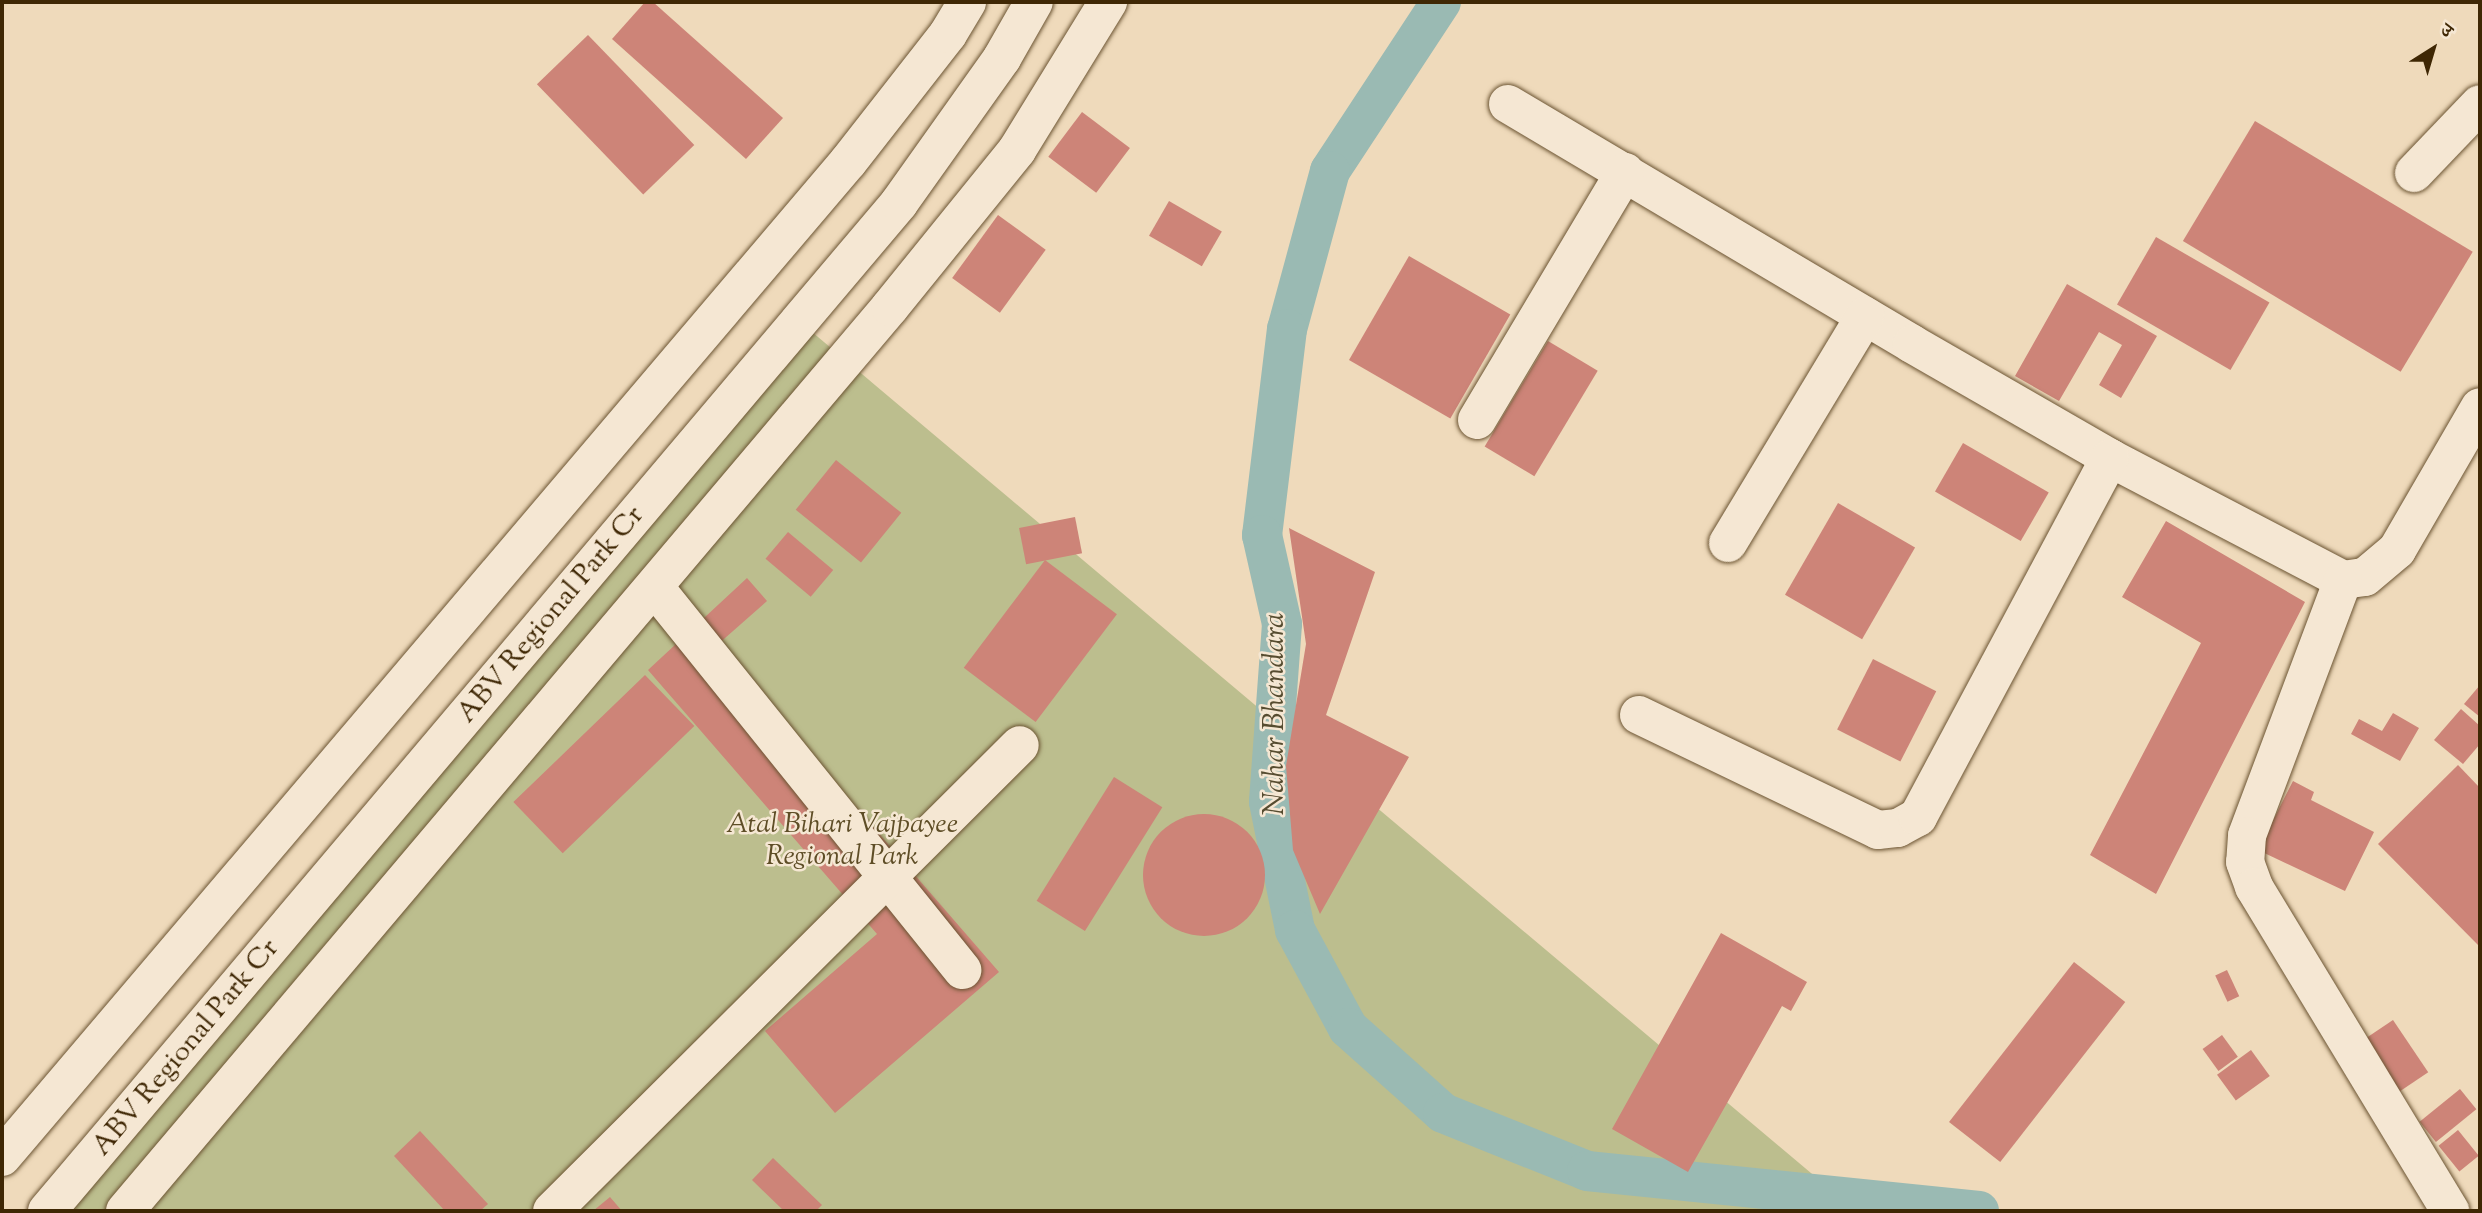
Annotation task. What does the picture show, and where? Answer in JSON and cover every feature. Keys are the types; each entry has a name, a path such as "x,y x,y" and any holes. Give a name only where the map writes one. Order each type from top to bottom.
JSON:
{"street":[{"path":"2,1157 848,162 948,34 967,2"},
{"name":"ABV Regional Park Cr","path":"47,1211 899,203 1002,58 1034,2"},
{"path":"125,1211 656,589 1017,150 1108,2"},
{"path":"1508,104 2110,458 2343,580 2365,577 2397,550 2480,407"},
{"path":"2414,173 2480,104"},
{"path":"1477,419 1625,172"},
{"path":"1728,543 1865,316"},
{"path":"1639,715 1878,830 1898,828 1918,817 2110,458"},
{"path":"2343,580 2247,836 2245,862 2254,887 2450,1211"},
{"path":"656,589 962,970"},
{"path":"552,1211 1020,746"}],"green space":[{"name":"Atal Bihari Vajpayee Regional Park","path":"799,321 1856,1211 42,1211"}],"building":[{"path":"645,2 653,2 783,118 746,159 612,39"},
{"path":"588,35 694,145 643,194 537,84"},
{"path":"1082,112 1130,148 1096,193 1048,157"},
{"path":"2255,121 2473,252 2401,372 2183,241"},
{"path":"1169,201 1222,232 1202,266 1149,236"},
{"path":"998,215 1046,250 1000,313 952,278"},
{"path":"2156,237 2269,302 2230,370 2117,305"},
{"path":"1409,256 1510,314 1450,418 1349,360"},
{"path":"2067,284 2157,336 2121,398 2099,385 2122,345 2099,332 2059,401 2015,376"},
{"path":"1548,341 1598,371 1534,476 1485,446"},
{"path":"1963,443 2049,492 2021,541 1935,491"},
{"path":"836,460 901,513 861,563 796,510"},
{"path":"1838,503 1915,548 1862,639 1785,595"},
{"path":"1075,517 1082,553 1026,564 1019,528"},
{"path":"2166,521 2305,602 2156,894 2090,855 2201,643 2122,597"},
{"path":"1289,528 1375,572 1326,715 1409,757 1320,914 1293,850 1286,766 1306,644"},
{"path":"788,532 833,570 811,597 766,559"},
{"path":"1045,560 1117,614 1036,722 964,668"},
{"path":"747,578 767,601 716,646 999,972 835,1113 765,1031 877,934 648,670"},
{"path":"1873,659 1936,691 1900,762 1837,729"},
{"path":"645,675 694,726 563,853 513,802"},
{"path":"2480,685 2480,717 2464,704"},
{"path":"2461,709 2480,726 2480,744 2463,764 2434,740"},
{"path":"2393,713 2419,728 2400,761 2351,734 2359,719 2382,731"},
{"path":"2458,765 2480,788 2480,947 2378,844"},
{"path":"1114,777 1162,807 1085,931 1037,901"},
{"path":"2293,781 2314,792 2311,800 2374,832 2345,891 2258,850"},
{"path":"1204,814 1227,818 1247,832 1261,852 1265,875 1261,898 1247,918 1227,932 1204,936 1181,932 1161,918 1147,898 1143,875 1147,852 1161,832 1181,818"},
{"path":"1721,933 1807,982 1791,1011 1782,1006 1688,1172 1612,1129"},
{"path":"2074,962 2125,1002 2000,1162 1949,1122"},
{"path":"2227,970 2239,996 2227,1002 2215,975"},
{"path":"2393,1020 2428,1072 2396,1094 2361,1042"},
{"path":"2222,1035 2238,1057 2218,1071 2203,1049"},
{"path":"2251,1050 2270,1076 2236,1101 2217,1075"},
{"path":"2460,1089 2476,1109 2436,1142 2420,1122"},
{"path":"2458,1130 2479,1156 2459,1171 2439,1146"},
{"path":"420,1131 488,1204 480,1211 445,1211 394,1156"},
{"path":"773,1158 822,1205 816,1211 784,1211 752,1180"},
{"path":"610,1197 622,1211 593,1211"}],"waterway":[{"name":"Nahar Bhandara","path":"1441,2 1330,171 1287,329 1262,535 1282,624 1269,802 1295,930 1348,1028 1443,1113 1587,1171 1979,1211"}]}
